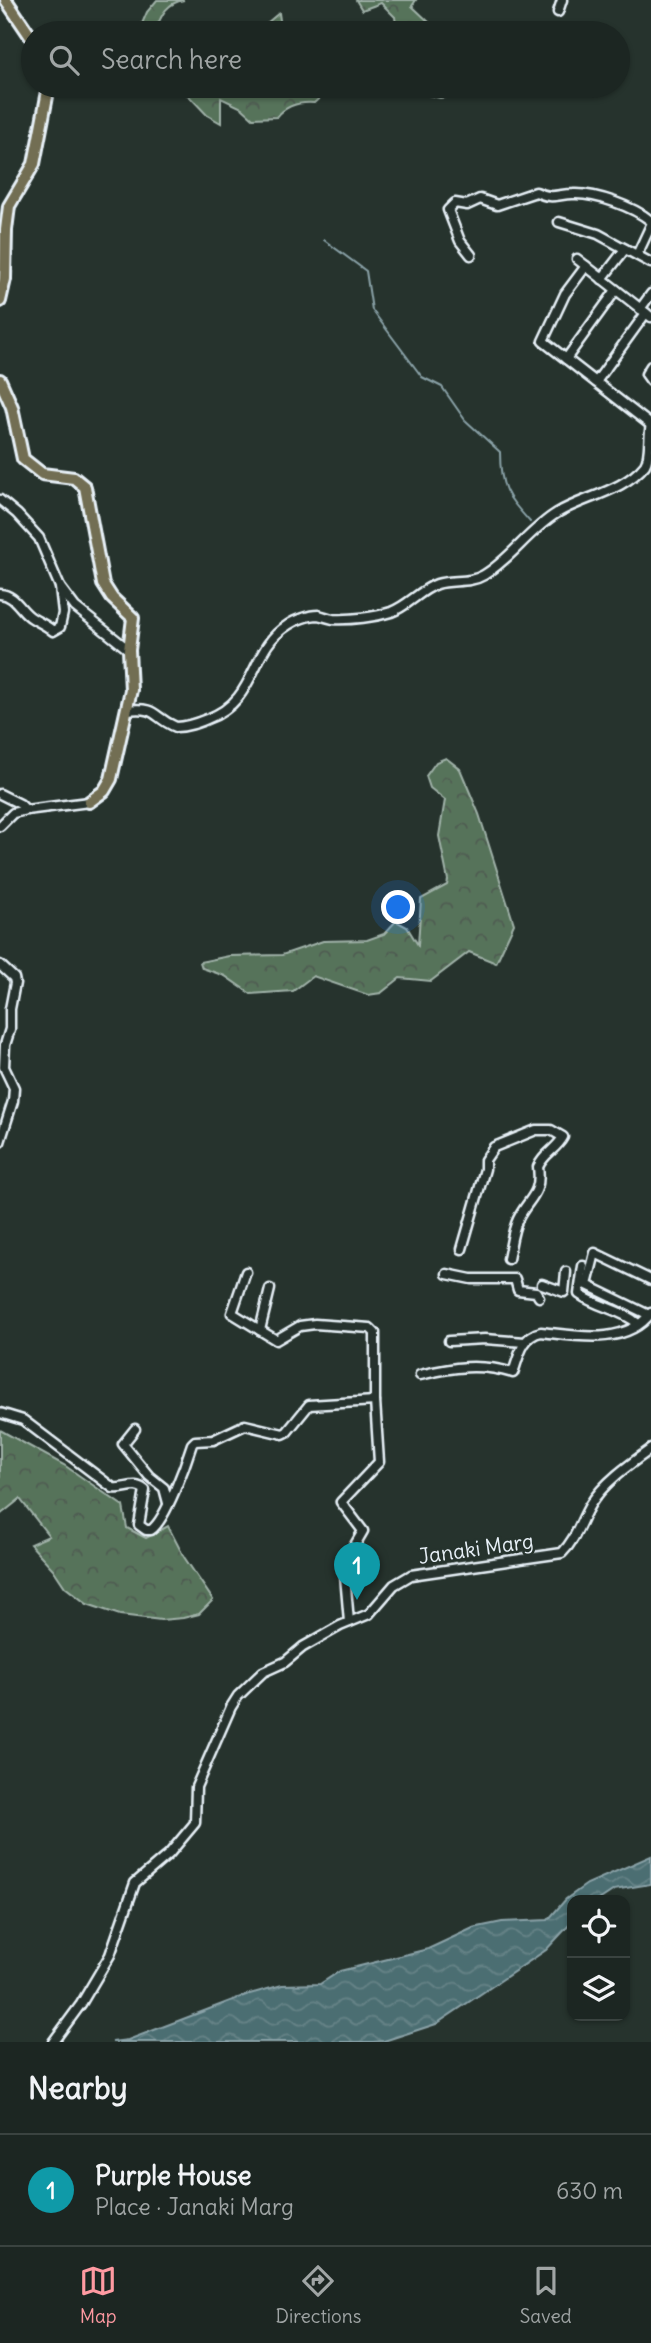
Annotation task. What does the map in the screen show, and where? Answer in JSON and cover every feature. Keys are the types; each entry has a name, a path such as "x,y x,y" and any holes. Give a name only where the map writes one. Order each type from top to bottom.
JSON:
{"main road":[{"path":"6,0 21,22"},
{"path":"0,301 5,279 9,206 34,164 47,98"},
{"path":"0,380 12,407 23,459 42,474 74,478 85,487 103,584 112,598 133,618 128,650 131,690 111,779 104,791 89,802"}],"street":[{"path":"558,12 562,0"},
{"path":"471,255 460,242 449,210 455,203 467,205 480,199 496,205 536,192 548,198 575,194 637,210 651,223 637,255"},
{"path":"559,222 598,234 651,263"},
{"path":"602,279 625,249"},
{"path":"577,259 646,313"},
{"path":"127,710 148,709 176,727 191,726 231,707 251,680 268,643 290,624 311,616 341,619 394,611 443,582 469,581 484,575 542,523 639,472 648,462 650,455 651,425 543,341 565,295 586,267"},
{"path":"566,359 616,290"},
{"path":"596,382 646,313 651,294"},
{"path":"651,366 646,374 651,382"},
{"path":"0,500 39,538 60,587 75,607 128,650"},
{"path":"0,594 14,598 33,619 53,631 60,627 63,613 60,587"},
{"path":"0,793 26,810"},
{"path":"0,826 13,813 89,802"},
{"path":"0,965 14,978 15,983 4,1067 14,1088 13,1101 0,1142"},
{"path":"462,1250 485,1169 485,1160 494,1147 536,1130 558,1133 563,1137 558,1146 548,1151 538,1167 536,1194 518,1219 508,1259"},
{"path":"650,1314 587,1285 595,1253 651,1280"},
{"path":"583,1266 579,1294 596,1304 629,1316 637,1323"},
{"path":"246,1272 232,1313 276,1340 300,1326 315,1324 370,1328 375,1333 375,1401 379,1462 341,1503 363,1531 345,1564 349,1622"},
{"path":"542,1284 564,1292 566,1272"},
{"path":"447,1274 471,1279 509,1277 514,1279 518,1290 536,1292 539,1297"},
{"path":"260,1330 270,1289"},
{"path":"420,1375 467,1365 489,1366 513,1373 529,1336 541,1332 593,1338 623,1332 650,1314"},
{"path":"449,1341 485,1339 525,1342"},
{"path":"0,1413 23,1420 113,1488 136,1485 145,1490 146,1496 139,1520 142,1528 151,1530 155,1528 183,1474 195,1441 213,1440 246,1425 283,1434 309,1405 375,1401"},
{"path":"135,1429 123,1444 149,1476 164,1488 168,1503"},
{"name":"Janaki Marg","path":"53,2042 81,2004 110,1955 135,1883 169,1854 195,1823 196,1787 238,1696 263,1672 285,1662 303,1647 369,1614 394,1584 411,1575 562,1553 581,1526 591,1504 619,1475 651,1449"}],"green space":[{"path":"157,0 184,0 172,4 160,21 143,21"},
{"path":"356,0 416,0 412,6 428,21 396,21 395,17 381,3 362,10"},
{"path":"279,13 280,21 269,21"},
{"path":"191,98 221,98 221,123 207,115"},
{"path":"221,98 320,98 314,103 293,105 277,117 253,118 242,108"},
{"path":"446,758 460,769 479,814 514,924 496,963 469,952 431,981 400,978 381,993 368,995 313,976 293,991 251,994 225,976 202,968 200,962 229,956 282,955 323,941 367,940 384,934 396,921 407,927 418,945 421,899 447,885 448,880 439,836 445,800 430,788 426,776 436,762"},
{"path":"0,1430 64,1465 123,1506 127,1528 146,1538 168,1526 184,1557 213,1600 199,1614 161,1620 120,1615 87,1604 65,1587 30,1544 49,1536 20,1499 0,1515"}],"water":[{"path":"651,1856 651,1884 614,1890 606,1895 572,1895 587,1884"},
{"path":"566,1899 567,1927 546,1950 436,2024 384,2041 112,2042 128,2040 246,1995 282,1985 320,1984 340,1971 428,1949 473,1928 502,1922 548,1920"}],"waterway":[{"path":"324,240 366,271 372,310 422,377 442,387 465,420 500,452 503,484 530,522"}],"place":[{"name":"Purple House","path":"357,1600"}]}
